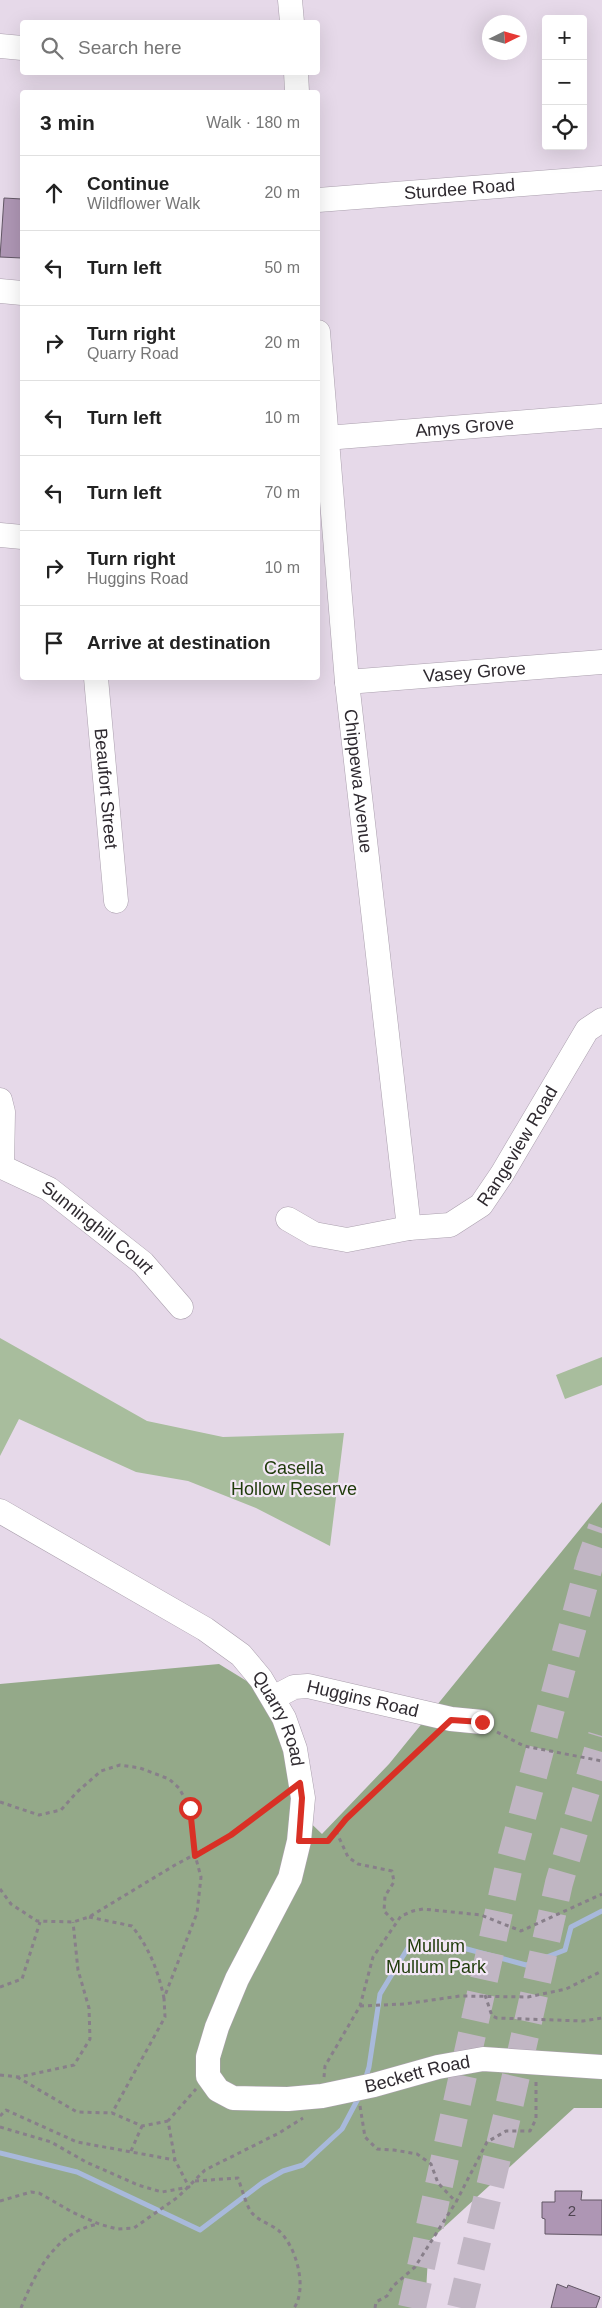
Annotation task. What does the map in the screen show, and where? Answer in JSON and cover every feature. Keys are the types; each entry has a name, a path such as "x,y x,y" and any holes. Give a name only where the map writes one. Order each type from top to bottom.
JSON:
{"street":[{"path":"290,0 292,20"},
{"path":"0,46 20,48"},
{"path":"296,75 297,90"},
{"name":"Sturdee Road","path":"320,200 602,178"},
{"path":"0,291 20,293"},
{"name":"Chippewa Avenue","path":"320,358 347,682 409,1228"},
{"name":"Amys Grove","path":"326,438 602,416"},
{"path":"0,535 20,537"},
{"name":"Vasey Grove","path":"347,682 602,662"},
{"name":"Beaufort Street","path":"96,680 116,901"},
{"name":"Rangeview Road","path":"288,1219 314,1234 347,1240 409,1228 450,1225 480,1205 502,1174 587,1030 602,1020"},
{"path":"0,1100 3,1112 1,1166"},
{"name":"Sunninghill Court","path":"1,1166 49,1189 143,1263 181,1306"},
{"name":"Quarry Road","path":"0,1511 205,1629 241,1655 261,1679 284,1718 295,1749 302,1798 299,1841 290,1878 237,1979 217,2027 208,2057 208,2076"},
{"name":"Huggins Road","path":"273,1698 294,1687 308,1686 451,1720 482,1722"},
{"name":"Beckett Road","path":"208,2076 218,2090 233,2098 288,2099 338,2093 370,2094 438,2066 473,2060 602,2067"}],"path":[{"path":"299,1841 328,1841 346,1819 451,1720"},
{"path":"482,1722 524,1746 602,1761"},
{"path":"0,1802 39,1815 61,1810 100,1770 120,1765 140,1768 169,1779 179,1788 190,1808 195,1856 202,1877 197,1913 164,1998"},
{"path":"0,1889 11,1904 40,1922 73,1922 89,1917 176,1865 231,1835 300,1783"},
{"path":"336,1832 348,1857 358,1864 392,1871 394,1882 385,1896 384,1911 396,1924"},
{"path":"602,1894 521,1931 481,1915 423,1909 401,1916 373,1957 360,2006 404,2004 485,1995 528,1997 566,1989 602,1971"},
{"path":"89,1917 132,1926 148,1947 159,1976 164,1998 165,2018 112,2112"},
{"path":"0,1987 22,1979 40,1922"},
{"path":"0,2075 16,2077 74,2065 90,2039 89,2008 78,1970 73,1922"},
{"path":"485,1995 492,2016 497,2018 583,2021 602,2018"},
{"path":"375,2308 376,2302 387,2296 394,2286 415,2267 456,2202 488,2142 506,2131 530,2131 536,2119 536,2062"},
{"path":"16,2077 77,2112 112,2112 142,2126 168,2121 208,2076"},
{"path":"370,2094 360,2104 365,2137 377,2149 418,2154 430,2164 438,2183 456,2202"},
{"path":"0,2116 6,2110 77,2142 175,2160"},
{"path":"0,2127 51,2142 86,2162 138,2185 162,2192 189,2187 175,2160 168,2121"},
{"path":"131,2151 142,2126"},
{"path":"194,2181 238,2178 251,2213 278,2230 289,2242 301,2282 298,2308"},
{"path":"0,2201 31,2192 39,2193 72,2212 99,2224 123,2230 134,2228 178,2197"},
{"path":"21,2308 34,2276 59,2242 86,2226 99,2224"},
{"path":"294,2308 298,2303"}],"green space":[{"name":"Casella Hollow Reserve","path":"0,1338 147,1421 223,1437 344,1433 330,1546 256,1508 188,1481 136,1472 19,1419 0,1456"},
{"path":"602,1357 602,1385 565,1399 556,1375"},
{"name":"Mullum Mullum Park","path":"602,1502 602,2108 574,2108 429,2241 425,2308 0,2308 0,1684 219,1664 258,1688 288,1756 293,1806 322,1834 389,1764"}],"building":[{"path":"4,198 20,199 20,258 0,257"},
{"path":"555,2191 582,2191 581,2200 602,2200 602,2235 545,2234 542,2202 555,2202"},
{"path":"557,2284 567,2288 568,2285 600,2297 596,2308 551,2308"}],"waterway":[{"path":"365,2080 369,2067 380,1994 411,1943 452,1945 526,1965 565,1950 571,1927 602,1911"},
{"path":"0,2153 77,2172 200,2230 262,2183 283,2171 303,2165 342,2129 360,2095"}],"tunnel":[{"path":"412,2308 508,1870 590,1562 602,1528"},
{"path":"461,2308 507,2116 559,1883 602,1736"}],"route":[{"path":"190,1808 195,1856 231,1835 300,1783 302,1798 299,1841 328,1841 346,1819 451,1720 482,1722"}]}
